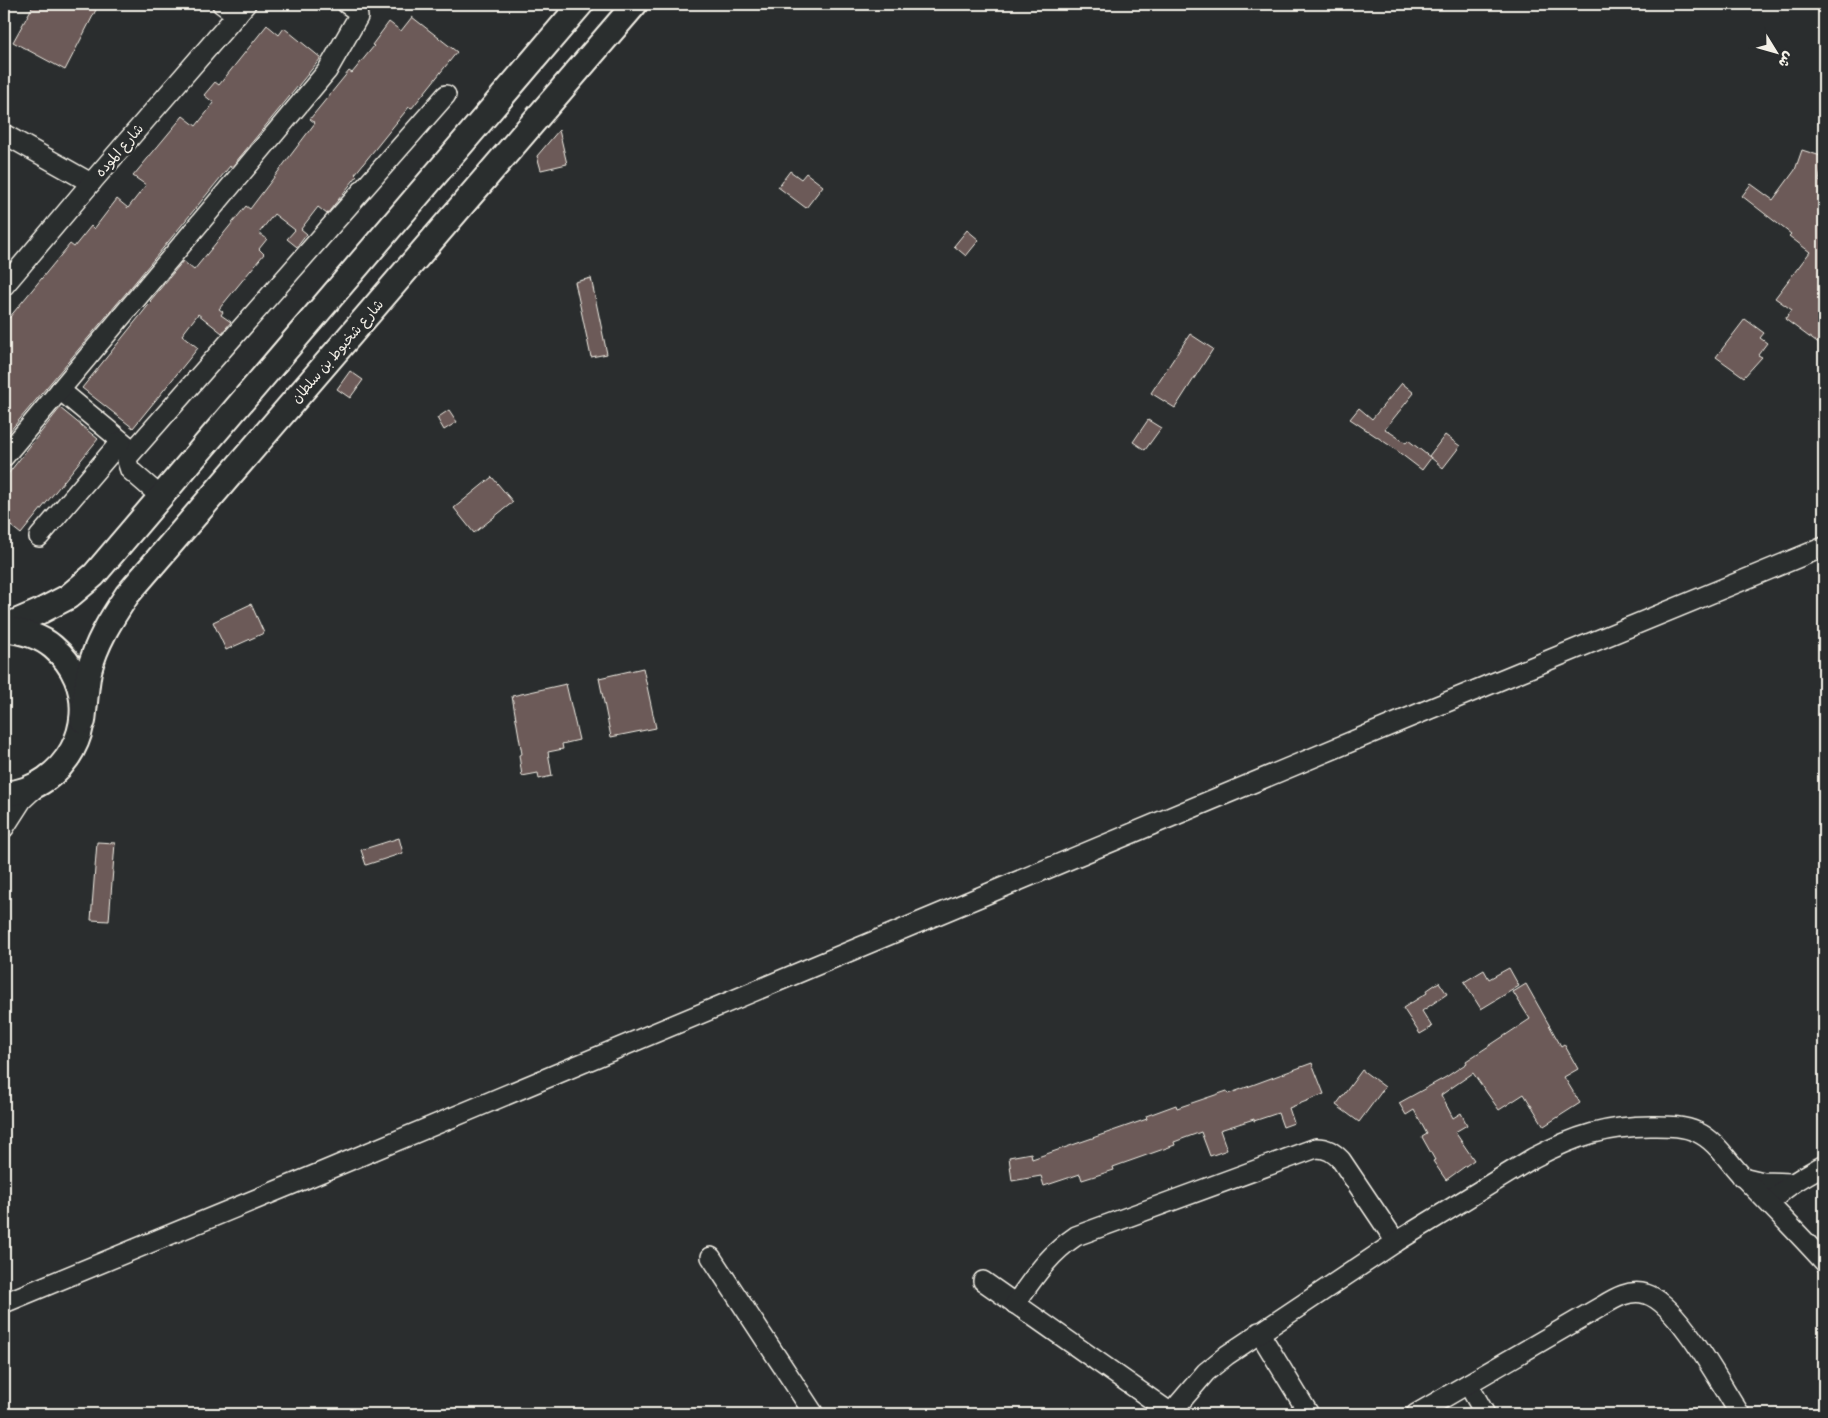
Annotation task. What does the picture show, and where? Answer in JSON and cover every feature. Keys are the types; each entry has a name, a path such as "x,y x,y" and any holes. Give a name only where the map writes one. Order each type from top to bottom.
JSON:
{"main road":[{"name":"شارع شخبوط بن سلطان","path":"83,721 89,672 97,647 109,623 127,595 635,4"},
{"path":"4,628 41,612 68,597 94,575 576,7"},
{"path":"4,628 28,633 53,646 71,667 82,693 83,721 75,747 59,770 36,786 4,793"}],"street":[{"path":"4,457 328,71 358,17 356,11 347,4"},
{"name":"شارع الموده","path":"4,286 235,7"},
{"path":"39,538 127,446 446,95"},
{"path":"4,134 90,182"},
{"path":"60,390 127,446"},
{"path":"127,446 128,466 161,497"},
{"path":"4,1303 1824,547"},
{"path":"4,828 22,800 36,786"},
{"path":"983,1280 1171,1413 1206,1372 1260,1332 1396,1242 1532,1158 1556,1146 1593,1132 1636,1126 1679,1126 1709,1138 1742,1176 1824,1262"},
{"path":"1015,1304 1043,1265 1058,1248 1076,1236 1316,1148 1324,1148 1334,1153 1341,1160 1396,1242"},
{"path":"1770,1204 1776,1196 1792,1183 1824,1165"},
{"path":"1742,1176 1763,1182 1792,1183"},
{"path":"710,1257 814,1414"},
{"path":"1416,1414 1622,1295 1644,1293 1656,1298 1676,1316 1740,1414"},
{"path":"1260,1332 1309,1414"},
{"path":"1468,1384 1485,1414"}],"building":[{"path":"34,4 99,4 65,70 13,42"},
{"path":"412,17 457,52 412,108 409,107 355,174 357,176 327,214 318,207 301,229 307,234 297,247 287,239 295,230 274,214 259,233 267,239 259,249 264,254 219,309 223,312 221,315 231,322 222,333 198,314 182,335 198,348 133,428 82,388 183,261 194,270 246,206 250,209 315,123 310,119 349,71 352,73 374,46 372,45 389,22 401,31"},
{"path":"267,25 279,35 284,28 321,58 4,438 4,324 70,244 74,247 91,226 94,229 117,199 128,208 146,185 133,176 183,116 196,126 214,103 204,95 215,82 219,85"},
{"path":"559,130 567,164 541,170 537,156"},
{"path":"1802,150 1824,157 1819,181 1824,185 1824,348 1785,319 1792,310 1775,298 1810,252 1789,236 1791,234 1742,196 1751,184 1773,200 1795,170"},
{"path":"790,171 801,179 806,173 823,186 806,208 778,187"},
{"path":"967,230 979,240 966,256 954,246"},
{"path":"591,278 607,354 591,357 575,282"},
{"path":"1745,319 1764,333 1760,338 1767,343 1758,355 1762,357 1744,377 1716,357"},
{"path":"1190,334 1213,349 1175,408 1151,393"},
{"path":"350,371 363,380 350,398 337,389"},
{"path":"1402,383 1414,393 1385,429 1406,443 1408,440 1431,458 1422,470 1350,419 1359,408 1372,419"},
{"path":"60,408 98,439 21,534 11,526 4,535 4,479"},
{"path":"449,410 457,422 444,430 437,418"},
{"path":"1148,420 1161,428 1145,450 1133,442"},
{"path":"1445,435 1460,446 1443,468 1429,456"},
{"path":"492,477 513,502 474,533 454,508"},
{"path":"251,604 264,633 226,650 213,622"},
{"path":"643,668 656,728 611,737 599,678"},
{"path":"566,684 579,740 562,744 563,749 548,752 552,776 539,779 538,773 522,776 519,755 522,754 512,696"},
{"path":"399,838 403,853 366,865 361,850"},
{"path":"97,842 115,843 109,921 91,920"},
{"path":"1509,968 1519,986 1481,1009 1464,982 1484,970 1489,979"},
{"path":"1439,982 1447,994 1422,1011 1432,1027 1420,1034 1403,1008 1427,993 1426,991"},
{"path":"1526,984 1561,1046 1564,1044 1578,1069 1564,1077 1580,1103 1544,1126 1524,1094 1499,1110 1473,1073 1441,1095 1453,1118 1461,1113 1467,1125 1455,1132 1474,1160 1446,1180 1433,1161 1435,1160 1422,1137 1427,1134 1414,1110 1406,1115 1399,1103 1446,1077 1467,1063 1466,1061 1530,1019 1513,992"},
{"path":"1312,1063 1324,1094 1289,1108 1294,1123 1283,1127 1278,1113 1220,1130 1227,1150 1210,1156 1201,1132 1174,1142 1175,1145 1113,1167 1114,1170 1082,1180 1080,1174 1044,1186 1041,1176 1012,1181 1009,1157 1031,1153 1032,1159 1147,1119 1146,1116 1176,1105 1177,1108 1227,1091 1228,1094"},
{"path":"1362,1070 1385,1087 1359,1122 1336,1105"}]}
